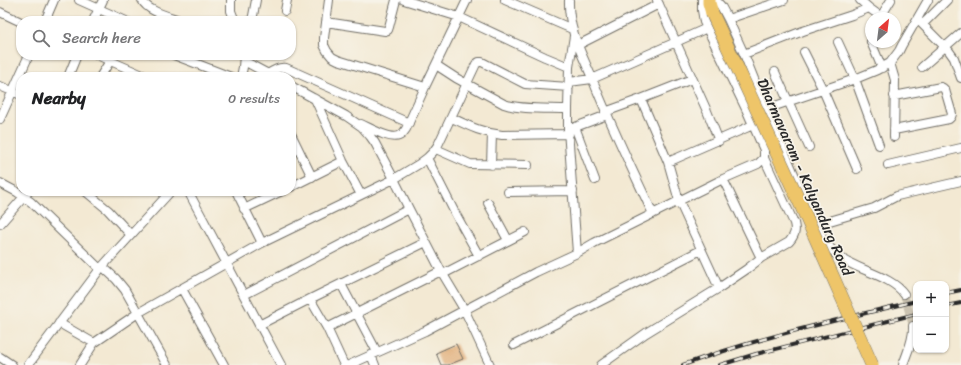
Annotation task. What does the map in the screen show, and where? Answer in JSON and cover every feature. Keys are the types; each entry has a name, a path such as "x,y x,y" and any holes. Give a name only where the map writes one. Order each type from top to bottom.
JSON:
{"main road":[{"name":"Dharmavaram - Kalyandurg Road","path":"709,3 872,365"}],"street":[{"path":"46,16 54,0"},
{"path":"80,0 115,16"},
{"path":"94,16 103,0"},
{"path":"142,0 151,10 168,16"},
{"path":"231,0 231,11 233,16"},
{"path":"253,16 256,0"},
{"path":"285,11 287,0"},
{"path":"329,0 324,45 327,52 332,57 425,87"},
{"path":"326,22 385,31 389,28 396,0"},
{"path":"404,0 459,17 569,67"},
{"path":"296,89 355,121 388,136 399,136 403,133 409,123 467,0"},
{"path":"505,0 573,33"},
{"path":"569,0 569,12 573,33 606,114 653,214"},
{"path":"728,18 784,0"},
{"path":"860,0 874,12"},
{"path":"883,12 891,0"},
{"path":"920,21 928,0"},
{"path":"766,109 855,79 882,68 890,63 920,21 947,0"},
{"path":"578,45 658,2 719,141"},
{"path":"601,365 651,329 719,288 761,258 789,242 795,229 794,223 764,158 764,150 707,28 703,17 709,3 721,6 728,18 816,225 828,246 838,256 855,266 885,279 896,286 904,294"},
{"path":"744,54 803,31 869,8"},
{"path":"0,12 16,20"},
{"path":"920,21 946,47 954,58 961,78"},
{"path":"80,365 94,343 138,313 262,243 394,179 427,158 436,149 478,62 482,62 525,84 569,85 592,78 707,28"},
{"path":"573,33 569,67 568,109 571,130 577,253"},
{"path":"922,67 961,33"},
{"path":"838,42 855,79 879,145"},
{"path":"874,48 882,68"},
{"path":"804,52 823,90 856,169"},
{"path":"21,72 27,60"},
{"path":"70,72 75,60"},
{"path":"104,72 114,60 137,72"},
{"path":"191,60 219,72"},
{"path":"242,72 244,60"},
{"path":"247,60 264,72"},
{"path":"890,63 895,80 894,96 894,134 949,119 951,117 952,114 945,90 941,87 894,96"},
{"path":"436,65 499,102 510,106 568,109"},
{"path":"272,72 278,68 286,68 295,72"},
{"path":"296,72 409,123"},
{"path":"775,72 809,147"},
{"path":"452,118 481,131 492,134 502,135 571,130 641,99 692,79"},
{"path":"0,119 16,84"},
{"path":"0,86 16,92"},
{"path":"315,99 343,161 361,195"},
{"path":"641,99 668,162 679,201 719,288"},
{"path":"355,121 362,127 372,140 394,179 442,273 465,311 490,365"},
{"path":"668,162 753,125"},
{"path":"571,130 595,180"},
{"path":"491,165 492,134"},
{"path":"296,144 312,176"},
{"path":"888,165 961,148"},
{"path":"436,149 470,164 528,165"},
{"path":"427,158 479,256"},
{"path":"349,365 425,332 536,272 577,253 594,243 723,179 758,164 764,158"},
{"path":"296,184 343,161"},
{"path":"723,179 761,258"},
{"path":"816,225 874,208 897,196 961,181"},
{"path":"0,183 16,190"},
{"path":"508,192 573,192"},
{"path":"0,224 24,196"},
{"path":"27,196 31,202 54,224 121,285 167,365"},
{"path":"91,196 108,210 131,235"},
{"path":"28,365 102,268 166,196"},
{"path":"191,196 281,365"},
{"path":"238,196 262,243"},
{"path":"244,209 271,196"},
{"path":"488,203 508,240"},
{"path":"244,295 408,209"},
{"path":"327,328 479,256 525,232"},
{"path":"259,325 426,242"},
{"path":"514,345 701,250"},
{"path":"341,284 357,313 374,354 375,365"},
{"path":"182,289 224,365"},
{"path":"310,299 327,328 344,365"},
{"path":"59,324 94,343"},
{"path":"903,365 913,333"},
{"path":"0,357 12,365"}],"building":[{"path":"456,344 463,359 448,365 441,365 436,353"}],"tunnel":[{"path":"904,294 913,326"}],"railway":[{"path":"949,292 961,290"},
{"path":"683,365 770,337 913,302"},
{"path":"949,305 961,303"},
{"path":"720,365 756,354 913,315"}]}
